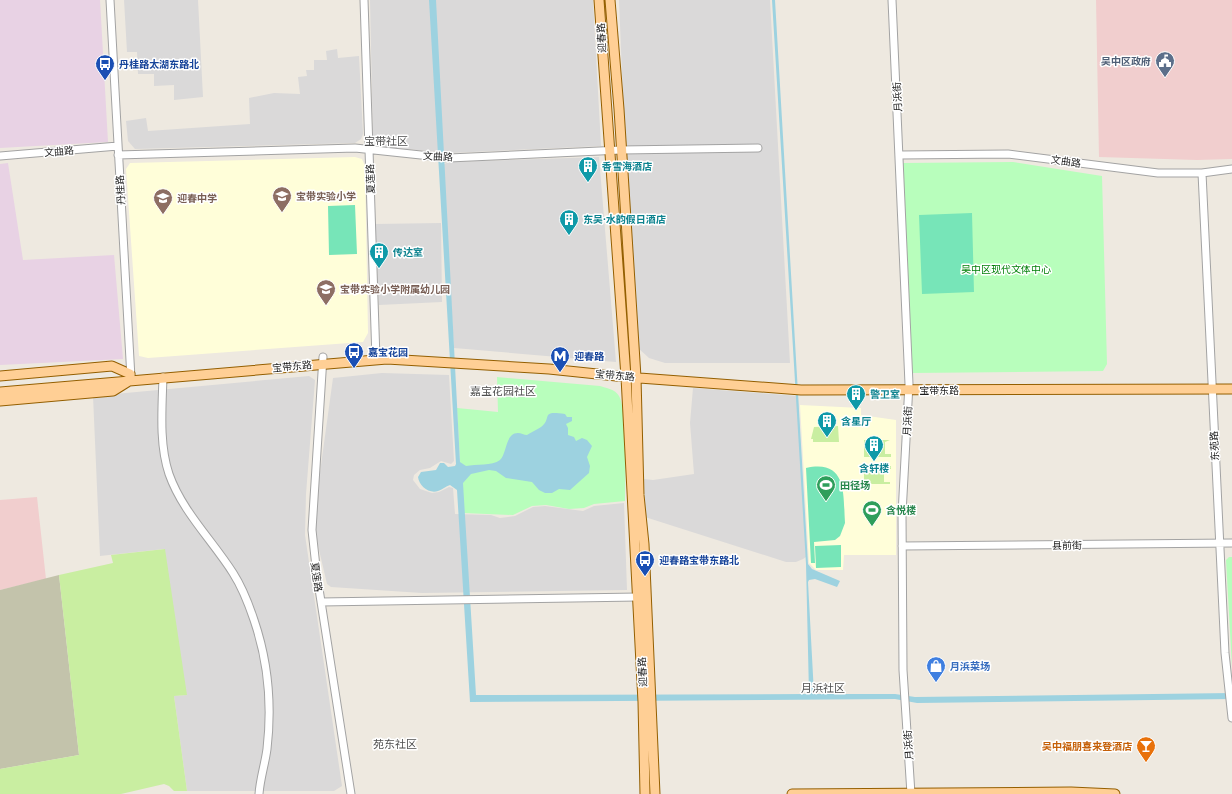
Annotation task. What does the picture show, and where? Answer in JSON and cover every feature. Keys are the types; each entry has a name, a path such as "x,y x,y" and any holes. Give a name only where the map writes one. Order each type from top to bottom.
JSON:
{"main road":[{"name":"迎春路","path":"599,0 600,37 611,150 638,597 655,794"},
{"name":"迎春路","path":"610,0 636,374 640,495 644,544 647,699 645,794"},
{"name":"宝带东路","path":"0,386 130,377 376,356 472,360 625,374 797,387 1211,387 1232,384"},
{"name":"宝带东路","path":"0,392 130,377 163,377 323,360"},
{"path":"0,376 112,366 130,377 113,391 0,401"},
{"name":"宝带东路","path":"1211,387 1232,390"},
{"path":"792,794 1071,792 1115,794"}],"street":[{"name":"丹桂路","path":"110,0 130,377"},
{"name":"夏莲路","path":"364,0 376,356"},
{"name":"月浜街","path":"892,0 909,387 902,514 902,546 904,692 911,794"},
{"name":"文曲路","path":"0,156 118,146"},
{"name":"文曲路","path":"118,155 369,149 446,158 611,150 758,148"},
{"name":"文曲路","path":"900,155 1008,154 1158,173 1202,173 1232,169"},
{"name":"东苑路","path":"1202,173 1211,387 1225,653 1232,718"},
{"name":"夏莲路","path":"323,360 311,519 312,539 351,794"},
{"path":"163,377 163,445 168,472 176,491 187,509 233,574 254,620 261,645 270,705 266,751 259,794"},
{"name":"县前街","path":"902,546 1232,543"},
{"path":"321,602 638,597"}],"shaded area":[{"path":"0,0 100,0 108,142 0,148"},
{"path":"124,0 198,0 203,97 174,100 174,85 154,86 154,74 138,74 137,52 127,52"},
{"path":"370,0 593,0 601,146 450,153 373,146"},
{"path":"619,0 770,0 790,363 665,363 649,358 638,348 625,149"},
{"name":"吴中区政府","path":"1096,0 1232,0 1232,159 1197,160 1099,157"},
{"path":"337,49 338,58 359,56 363,134 361,139 355,143 135,149 128,141 126,121 146,118 148,131 250,124 249,98 274,93 300,94 298,77 307,76 306,70 314,70 314,60 327,60 326,51"},
{"path":"355,157 362,159 365,166 368,333 363,342 148,358 139,356 126,169 130,163"},
{"path":"599,157 616,362 454,348 442,165 449,162"},
{"path":"8,163 23,260 114,255 123,359 0,365 0,164"},
{"path":"441,223 442,302 379,305 375,224"},
{"name":"嘉宝花园","path":"382,373 449,375 454,461 451,464 441,461 430,468 420,470 414,475 413,480 420,489 432,493 439,492 449,487 453,488 455,514 491,515 500,518 515,516 533,507 545,506 583,511 594,506 624,503 627,590 422,593 331,587 327,584 316,537 315,525 317,494 333,378"},
{"path":"309,376 315,380 306,494 305,535 342,786 334,791 187,791 174,696 186,695 164,549 100,556 93,396"},
{"path":"693,388 798,396 806,557 803,559 796,562 786,562 645,517 644,479 653,480 694,474 690,423"},
{"path":"800,405 861,408 861,415 896,420 896,555 844,555 843,570 816,570 809,563"},
{"path":"37,497 46,579 0,590 0,500"},
{"path":"59,575 79,755 0,769 0,590"}],"green space":[{"name":"吴中区现代文体中心","path":"1013,162 1102,176 1107,364 1103,371 912,373 903,163"},
{"path":"355,205 357,254 329,255 328,206"},
{"path":"972,213 974,292 922,294 919,215"},
{"path":"497,377 600,386 615,392 619,396 622,404 624,416 625,501 594,504 584,508 569,509 546,505 532,506 513,515 463,513 457,408 498,412"},
{"name":"含星厅","path":"838,426 839,442 813,442 813,439 811,439 814,427"},
{"path":"864,440 890,440 885,442 885,454 891,454 891,457 864,457"},
{"path":"864,466 891,466 891,469 884,469 884,482 890,482 890,484 864,484"},
{"name":"田径场","path":"820,467 830,469 836,474 843,491 844,501 845,523 840,536 835,540 814,542 815,563 811,563 806,468"},
{"path":"841,545 841,567 816,568 815,546"},
{"path":"165,549 187,695 174,696 187,791 174,791 169,786 164,784 121,794 0,794 0,769 79,755 59,575 113,563 111,555"},
{"path":"1229,557 1232,557 1232,667 1226,560"}],"water":[{"path":"429,0 436,0 460,462 466,466 497,462 502,457 511,436 518,433 527,435 538,429 544,424 549,414 552,413 565,414 567,417 572,417 572,421 566,424 568,428 568,435 574,437 576,441 582,438 587,440 592,446 587,457 590,466 589,473 570,490 559,489 552,493 545,493 539,490 532,482 506,478 496,471 489,470 471,474 463,483 476,695 809,694 806,564 772,0 775,0 808,564 812,569 840,581 837,587 815,579 809,580 808,582 814,694 895,694 915,697 1232,693 1232,699 917,703 895,699 470,702 457,490 450,485 435,492 428,490 422,486 418,477 421,472 436,470 440,463 444,463 448,467 455,466 456,464"}],"place":[{"name":"吴中区政府","path":"1165,78"},
{"name":"丹桂路太湖东路北","path":"105,81"},
{"name":"香雪海酒店","path":"588,183"},
{"name":"宝带实验小学","path":"282,213"},
{"name":"迎春中学","path":"163,215"},
{"name":"东吴·水韵假日酒店","path":"569,236"},
{"name":"传达室","path":"379,269"},
{"name":"宝带实验小学附属幼儿园","path":"326,306"},
{"name":"嘉宝花园","path":"354,369"},
{"name":"迎春路","path":"560,373"},
{"name":"警卫室","path":"856,411"},
{"name":"含星厅","path":"827,438"},
{"name":"含轩楼","path":"874,462"},
{"name":"田径场","path":"826,502"},
{"name":"含悦楼","path":"872,527"},
{"name":"迎春路宝带东路北","path":"645,577"},
{"name":"月浜菜场","path":"936,683"},
{"name":"吴中福朋喜来登酒店","path":"1146,763"}],"district":[{"name":"宝带社区","path":"386,140"},
{"name":"嘉宝花园社区","path":"503,390"},
{"name":"月浜社区","path":"823,687"},
{"name":"苑东社区","path":"395,743"}]}
